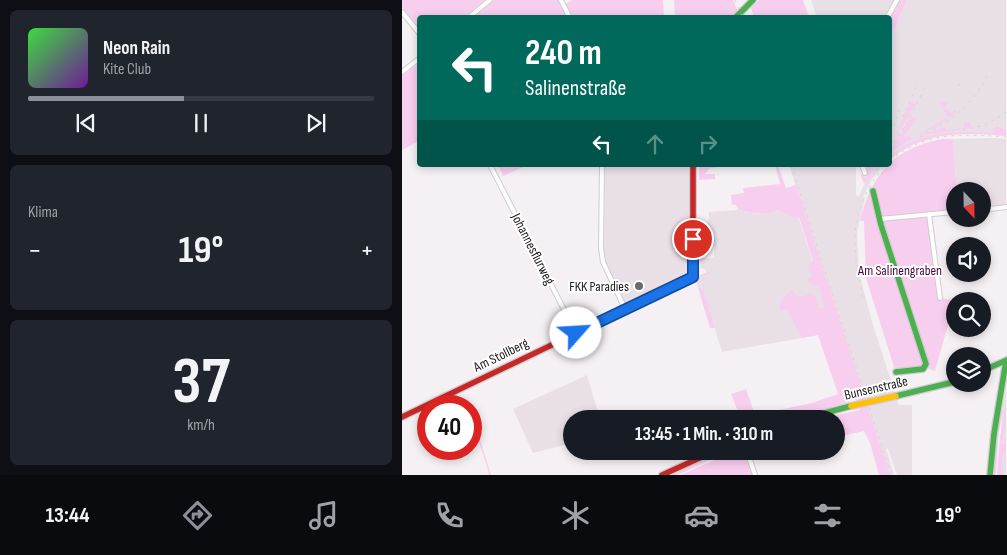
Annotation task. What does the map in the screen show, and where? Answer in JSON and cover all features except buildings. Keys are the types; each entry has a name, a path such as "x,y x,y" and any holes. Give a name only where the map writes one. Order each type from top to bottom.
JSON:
{"street":[{"path":"472,15 490,0"},
{"path":"561,0 568,15"},
{"path":"738,15 753,0"},
{"path":"889,15 897,0"},
{"path":"402,12 417,30"},
{"path":"402,72 417,60"},
{"name":"Johannesflurweg","path":"491,167 576,333"},
{"path":"602,167 601,248 603,262 625,310"},
{"name":"Am Stollberg","path":"402,417 693,277 693,167"},
{"path":"863,167 865,174"},
{"path":"873,191 879,219 926,364 923,369 896,372"},
{"path":"991,209 1006,207"},
{"path":"879,219 946,213"},
{"path":"930,214 940,298"},
{"path":"990,475 994,434 1006,360 992,366"},
{"path":"992,366 999,369 1004,377"},
{"name":"Bunsenstraße","path":"836,410 946,384"},
{"path":"662,475 695,460"},
{"path":"750,460 755,475"}],"shaded area":[{"path":"811,0 894,0 885,15 816,15"},
{"path":"907,0 1006,0 1006,136 972,133 937,135 909,146 892,158 892,35"},
{"path":"953,139 1006,139 1006,206 991,207 991,182 956,182"},
{"path":"605,167 691,167 690,274 688,277 626,306 605,266"},
{"path":"790,167 856,167 856,195 859,196 871,170 869,167 881,167 872,179 863,197 865,198 857,232 859,273 873,325 899,405 912,405 912,475 897,475 888,448 886,449 894,475 890,475"},
{"path":"739,210 757,214 778,210 793,218 798,216 829,312 818,335 722,352 703,289 698,287 697,279 707,274 705,269 700,268 700,258 714,258 714,246 700,246 703,228 708,224 709,212"},
{"path":"587,375 597,410 563,410 563,445 533,453 513,409"},
{"path":"1006,389 1006,475 998,475 1003,406"}],"green space":[{"path":"402,0 485,0 466,15 417,15 417,26 402,7"},
{"path":"494,0 559,0 567,15 476,15"},
{"path":"573,0 663,0 664,15 571,15 565,4"},
{"path":"674,0 733,0 738,11 733,15 675,15"},
{"path":"759,0 803,0 808,15 753,15 751,8"},
{"path":"899,0 907,0 892,35 891,15"},
{"path":"417,65 417,142 402,150 402,76"},
{"path":"941,101 948,103 944,107 951,114 955,110 957,111 949,118 892,152 892,147 911,117 916,120 904,136 906,138 909,135 912,139 948,117 940,104"},
{"path":"911,102 916,104 892,142"},
{"path":"969,122 972,127 978,126 970,128 928,134 944,127 946,130 964,128 964,123"},
{"path":"996,126 1006,130 1006,136 960,134 931,138 903,150 892,158 894,153 904,146 925,137 958,132 992,133"},
{"name":"Am Salinengraben","path":"942,139 953,139 956,182 946,182 946,211 927,213 939,298 946,299 946,332 935,371 924,367 895,370 866,278 864,221 860,221 865,205 878,177 886,167 892,167 892,162 910,149"},
{"path":"499,167 523,167 503,176"},
{"path":"699,167 717,167 710,168 705,174 715,174 715,179 699,180"},
{"path":"776,167 779,167 786,188 796,185 890,475 879,475 870,443 864,431 845,435 845,413 860,410 856,400 853,400 851,397 850,404 826,410 779,410 812,403 838,394 818,335 802,338 787,310 780,311 783,299 792,290 797,296 804,296 810,293 815,295 819,308 824,308 820,288 810,284 807,280 811,276 808,266 813,261 799,217 793,218 778,210 759,213 739,210 736,205 732,205 731,195 744,193 743,188 780,184"},
{"path":"867,167 874,167 868,181 864,184 860,173 866,177"},
{"path":"678,238 690,238 689,255 677,255"},
{"path":"707,272 707,274 697,279 698,287 703,289 715,328 710,328 697,284 696,277"},
{"path":"746,389 753,410 737,409 731,394"},
{"path":"1005,407 1006,420 1003,438 1006,441 1001,440 1001,443 1006,444 1006,450 1002,457 1003,475 997,475 1000,438"},
{"path":"1001,410 1003,410 998,438 996,475 993,475"},
{"path":"482,447 491,475 487,474 489,473"},
{"path":"702,460 710,460 678,475 669,475"},
{"path":"714,460 748,460 753,475 681,475"}],"railway":[{"path":"735,0 742,15"},
{"path":"920,137 942,125 961,110 976,93 989,72"},
{"path":"958,86 961,81"},
{"path":"903,117 918,83"},
{"path":"892,146 911,116 927,83"},
{"path":"892,128 901,106"},
{"path":"963,130 985,125 1007,112"},
{"path":"892,159 916,144 930,139 960,135 1007,137"},
{"path":"792,167 891,475"},
{"path":"863,297 856,260 856,228 864,197 884,167"}],"traffic: fast":[{"path":"738,15 753,0"},
{"path":"873,191 881,225 926,364 923,369 896,372"},
{"path":"991,367 1007,360"},
{"path":"990,475 994,434 1006,361"},
{"path":"896,396 946,384"},
{"path":"836,410 851,406"}],"traffic: jam":[{"path":"402,417 693,277 693,167"},
{"path":"662,475 695,460"}],"traffic: slow":[{"path":"851,406 896,396"}],"place":[{"name":"FKK Paradies","path":"639,286"}],"route":[{"path":"576,333 693,277 693,239"}]}
